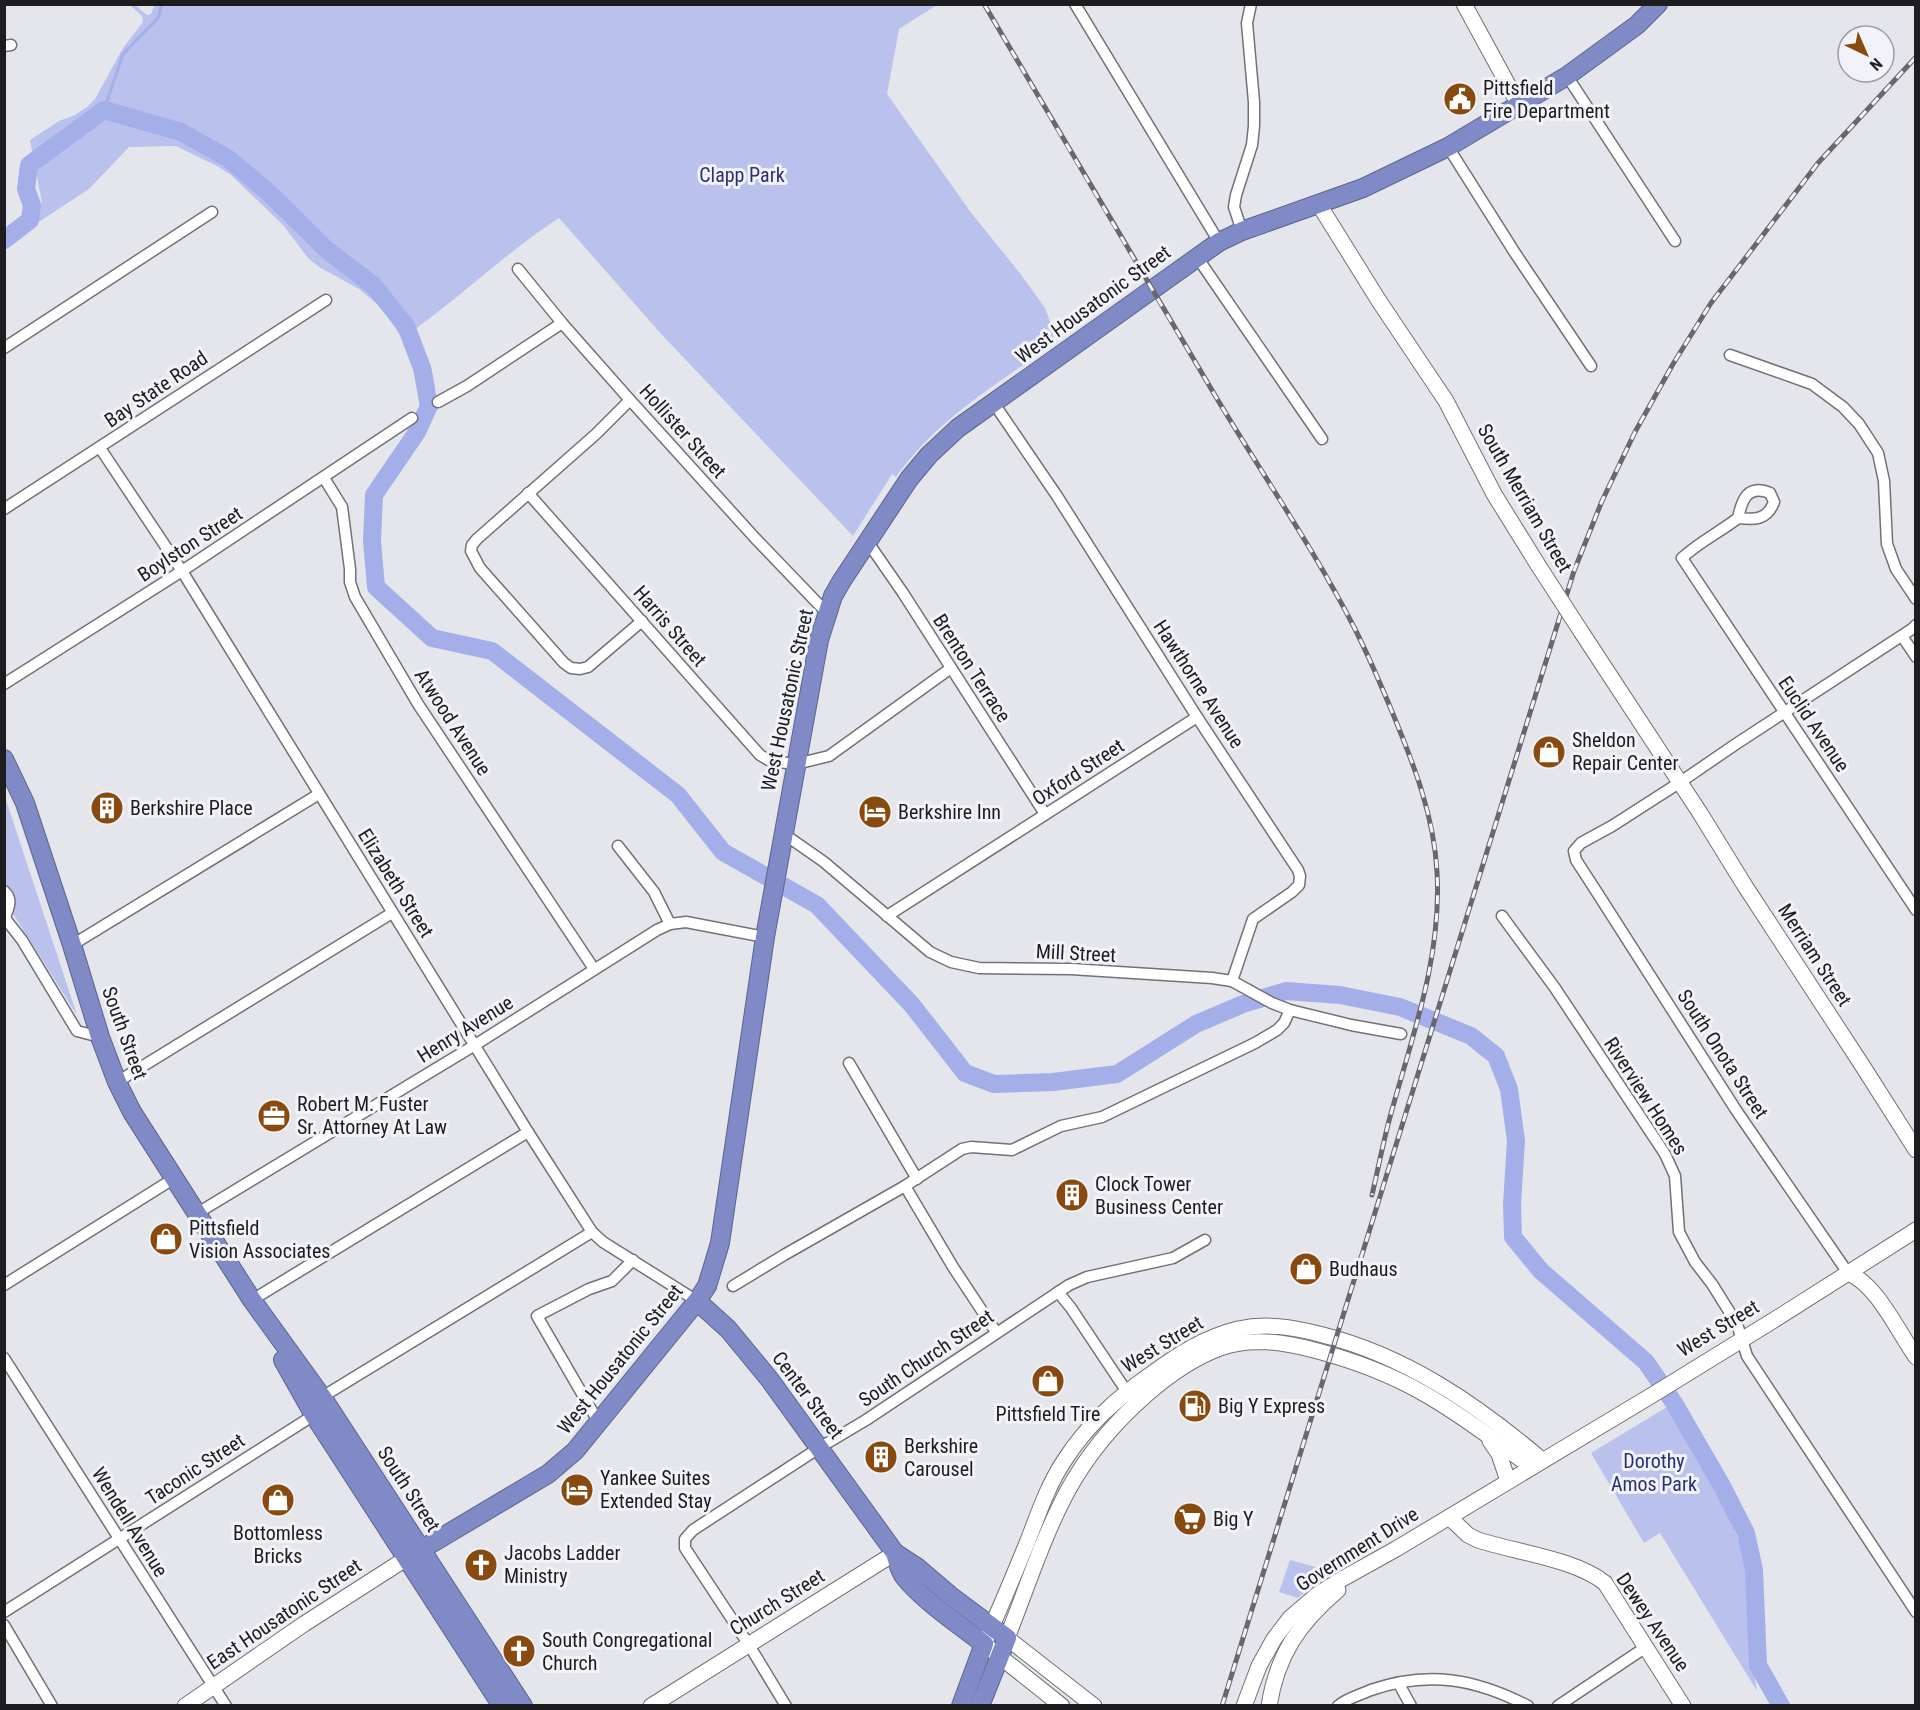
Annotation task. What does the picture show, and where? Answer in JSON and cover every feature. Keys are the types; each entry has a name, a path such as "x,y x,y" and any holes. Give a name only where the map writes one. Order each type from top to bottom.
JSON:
{"highway":[{"name":"West Housatonic Street","path":"414,1553 548,1474 575,1451 697,1301 706,1286 720,1243 765,938 819,640 827,613 841,582 909,478 928,455 958,428 1219,243 1242,231 1363,188 1448,147 1567,76 1637,25 1658,4"},
{"name":"South Street","path":"4,759 25,803 100,1037 117,1082 132,1112 252,1300 322,1397 502,1706"},
{"name":"South Street","path":"252,1300 273,1344 314,1415 523,1706"},
{"name":"Center Street","path":"697,1301 744,1347 895,1553 918,1568 1007,1638"},
{"name":"Center Street","path":"895,1553 899,1569 907,1580 923,1596 984,1644"},
{"name":"West Street","path":"980,1706 1007,1638"},
{"name":"West Street","path":"961,1706 984,1644"}],"street":[{"path":"1075,4 1219,243"},
{"path":"1242,231 1234,207 1252,145 1254,126 1247,23 1251,4"},
{"path":"1464,4 1520,105"},
{"path":"1567,76 1675,241"},
{"path":"1448,147 1515,253 1591,366"},
{"name":"South Merriam Street","path":"1318,203 1446,401 1494,494 1538,565 1679,783"},
{"path":"4,348 212,212"},
{"path":"1197,257 1322,439"},
{"name":"Hollister Street","path":"518,269 630,400 755,538 827,613"},
{"name":"Bay State Road","path":"4,509 326,300"},
{"path":"438,402 467,386 562,323"},
{"path":"1730,355 1812,384 1843,407 1859,424 1878,453 1884,481 1887,544 1896,568 1916,599"},
{"path":"630,400 596,434 477,539 471,551 474,559 548,645 571,668 580,669 591,664 642,621"},
{"name":"Hawthorne Avenue","path":"993,402 1063,505 1197,717 1298,870 1299,885 1253,919 1232,981"},
{"name":"Boylston Street","path":"4,684 182,571 412,418"},
{"name":"Elizabeth Street","path":"100,448 182,571 271,713 392,913 592,1233 697,1301"},
{"name":"Atwood Avenue","path":"324,478 342,507 350,582 355,597 418,704 594,969"},
{"name":"Harris Street","path":"528,493 760,754 770,761 796,764"},
{"name":"Euclid Avenue","path":"1738,518 1691,549 1682,558 1916,910"},
{"name":"Brenton Terrace","path":"867,542 903,593 1045,814"},
{"path":"1679,783 1916,625"},
{"path":"1902,636 1916,657"},
{"path":"796,764 829,756 951,668"},
{"name":"Oxford Street","path":"887,916 1197,717"},
{"name":"South Onota Street","path":"1679,783 1581,843 1574,851 1576,860 1736,1110 1848,1273"},
{"name":"Merriam Street","path":"1679,783 1916,1150"},
{"path":"72,945 319,794"},
{"name":"Mill Street","path":"783,841 824,862 939,957 951,962 979,968 1071,969 1232,981 1290,1010 1401,1034"},
{"path":"618,846 654,892 670,924"},
{"path":"4,891 10,900 5,917 22,940 77,1031 100,1037"},
{"path":"117,1082 392,913"},
{"name":"Riverview Homes","path":"1502,916 1556,988 1665,1154 1676,1176 1679,1232 1695,1262 1737,1324 1747,1356 1916,1612"},
{"name":"Henry Avenue","path":"196,1214 475,1045 657,930 670,924 686,922 765,938"},
{"path":"733,1286 905,1186 962,1149 971,1147 1012,1150 1061,1126 1102,1117 1255,1043 1277,1030 1284,1023 1290,1010"},
{"path":"849,1063 916,1179"},
{"path":"252,1300 528,1132"},
{"path":"4,1285 173,1179"},
{"path":"905,1186 953,1267 996,1332"},
{"name":"West Street","path":"1537,1464 1654,1394 1916,1230"},
{"path":"322,1397 592,1233"},
{"name":"South Church Street","path":"749,1645 685,1548 684,1542 693,1530 866,1420 1058,1292 1087,1277 1173,1258 1205,1240"},
{"path":"599,1423 537,1316 589,1289 612,1281 633,1260"},
{"path":"1848,1273 1857,1277 1876,1297 1916,1357"},
{"path":"1058,1292 1131,1398"},
{"name":"West Street","path":"1007,1638 1067,1492 1131,1398 1186,1351 1224,1333 1256,1326 1293,1327 1375,1351 1409,1366 1476,1407 1537,1464"},
{"name":"West Street","path":"984,1644 1040,1507 1073,1447 1094,1421 1201,1356 1221,1347 1268,1342 1300,1346 1381,1372 1424,1393 1479,1430 1537,1464"},
{"name":"Wendell Avenue","path":"4,1358 225,1706"},
{"name":"Taconic Street","path":"4,1612 314,1415"},
{"name":"West Street","path":"1479,1430 1499,1454 1508,1481"},
{"name":"Government Drive","path":"1244,1706 1262,1659 1290,1618 1303,1606 1329,1586 1381,1558 1537,1464"},
{"name":"Dewey Avenue","path":"1449,1517 1468,1535 1478,1540 1549,1559 1594,1575 1605,1583 1683,1706"},
{"name":"East Housatonic Street","path":"185,1706 304,1624 414,1553"},
{"name":"Church Street","path":"651,1706 895,1553"},
{"path":"1269,1706 1282,1658 1302,1626 1329,1598 1381,1558"},
{"path":"4,1625 52,1706"},
{"name":"Center Street","path":"1007,1638 1094,1706"},
{"name":"Center Street","path":"984,1644 1062,1706"},
{"path":"749,1645 786,1706"},
{"path":"1558,1706 1646,1647"},
{"path":"1338,1706 1344,1700 1380,1687 1425,1679 1464,1681 1501,1691 1528,1706"},
{"path":"1399,1684 1411,1706"}],"green space":[{"name":"Clapp Park","path":"155,4 937,5 899,29 887,94 972,214 1045,308 1055,343 970,403 930,437 896,477 892,474 853,536 663,336 559,218 522,244 415,329 431,366 435,391 420,400 421,378 405,343 382,308 359,289 319,267 308,258 283,225 231,175 176,146 129,147 89,189 5,244 5,228 42,203 30,140 59,121 75,115 95,99 123,48 143,22 142,16 130,5 135,5 147,15 151,14"},
{"path":"5,797 77,1015 5,901"},
{"name":"Dorothy Amos Park","path":"1667,1407 1729,1516 1745,1557 1750,1584 1749,1640 1757,1691 1660,1533 1644,1543 1591,1453"},
{"path":"1290,1560 1323,1569 1323,1577 1298,1598 1279,1592"}],"waterway":[{"path":"104,110 123,54 158,18 162,4"},
{"path":"4,240 30,220 32,205 26,189 29,165 104,110 181,132 229,159 268,192 327,250 374,286 406,326 422,368 429,406 417,432 374,495 372,541 376,587 432,638 492,651 678,795 723,852 817,905 912,1005 965,1073 994,1084 1053,1082 1117,1074 1196,1024 1243,1004 1286,991 1340,995 1400,1007 1471,1036 1496,1056 1509,1089 1516,1141 1512,1204 1513,1237 1541,1271 1646,1362 1674,1403 1722,1486 1746,1533 1754,1570 1758,1665 1781,1706"}],"railway":[{"path":"984,4 1216,397 1339,599 1379,682 1422,791 1432,831 1437,872 1435,935 1424,996 1387,1127 1372,1195"},
{"path":"1222,1706 1574,571 1602,501 1635,432 1711,303 1818,163 1916,57"}],"place":[{"name":"Pittsfield Fire Department","path":"1460,99"},
{"name":"Sheldon Repair Center","path":"1549,752"},
{"name":"Berkshire Place","path":"107,808"},
{"name":"Berkshire Inn","path":"875,812"},
{"name":"Robert M. Fuster Sr. Attorney At Law","path":"274,1116"},
{"name":"Clock Tower Business Center","path":"1072,1195"},
{"name":"Pittsfield Vision Associates","path":"166,1239"},
{"name":"Budhaus","path":"1306,1269"},
{"name":"Pittsfield Tire","path":"1048,1381"},
{"name":"Big Y Express","path":"1195,1406"},
{"name":"Berkshire Carousel","path":"881,1457"},
{"name":"Yankee Suites Extended Stay","path":"577,1490"},
{"name":"Bottomless Bricks","path":"278,1500"},
{"name":"Big Y","path":"1190,1519"},
{"name":"Jacobs Ladder Ministry","path":"481,1565"},
{"name":"South Congregational Church","path":"519,1651"}]}
